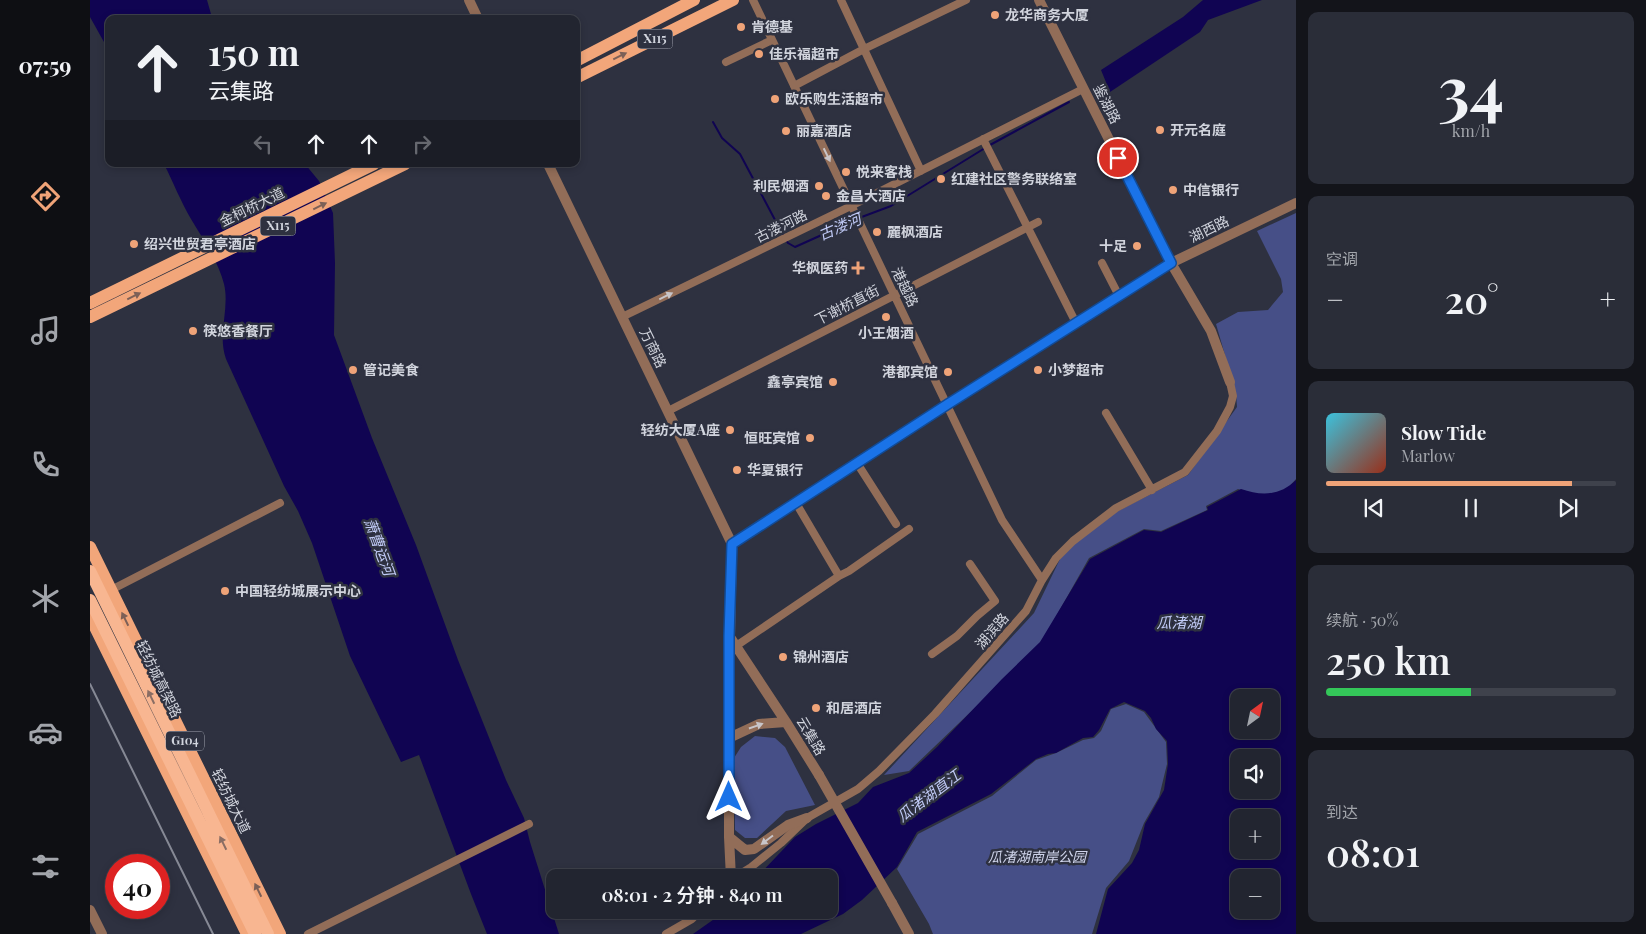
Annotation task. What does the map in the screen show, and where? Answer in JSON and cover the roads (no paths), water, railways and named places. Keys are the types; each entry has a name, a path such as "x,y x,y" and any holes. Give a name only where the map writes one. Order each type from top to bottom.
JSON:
{"highway":[{"name":"轻纺城高架路","path":"90,572 268,934"},
{"name":"轻纺城高架路","path":"90,600 255,934"}],"main road":[{"name":"X115","path":"580,59 694,0"},
{"name":"X115","path":"580,76 733,0"},
{"name":"金柯桥大道","path":"90,317 179,267 367,167"},
{"name":"金柯桥大道","path":"90,303 179,267 399,167"},
{"name":"轻纺城大道","path":"90,547 280,934"},
{"name":"G104","path":"90,617 247,934"}],"street":[{"path":"469,0 476,15"},
{"name":"港越路","path":"753,0 1002,520 1042,580"},
{"path":"841,0 921,171"},
{"path":"794,86 864,49 966,0"},
{"name":"鉴湖路","path":"1039,0 1171,263 1211,331 1230,382"},
{"path":"726,62 772,40"},
{"name":"古溇河路","path":"622,317 921,171 986,144 1084,89"},
{"path":"986,144 1076,323"},
{"name":"万商路","path":"549,167 732,544"},
{"name":"湖西路","path":"732,544 1171,263 1296,203"},
{"name":"下谢桥直街","path":"668,411 1038,222"},
{"path":"1102,263 1119,296"},
{"name":"湖滨路","path":"748,869 781,843 807,818 858,789 879,771 935,714 1026,611 1056,558 1073,541 1116,508 1185,472 1217,430 1230,407 1233,396 1230,382"},
{"path":"1106,413 1152,490"},
{"path":"857,463 896,524"},
{"path":"111,590 280,503"},
{"path":"796,503 839,576"},
{"path":"736,646 910,529"},
{"path":"732,544 729,636 729,837 732,869"},
{"path":"932,654 957,636 995,601 970,564"},
{"name":"云集路","path":"729,636 819,775 909,934"},
{"path":"729,738 759,724 786,722"},
{"path":"729,837 744,850 754,849 788,825 807,818"},
{"path":"308,934 529,824"},
{"path":"90,910 102,934"},
{"path":"666,934 692,919"}],"water":[{"path":"90,0 207,0 212,15 105,15 105,44 90,17"},
{"path":"1203,0 1262,0 1208,20 1200,32 1110,92 1101,70 1183,17"},
{"name":"萧曹运河","path":"165,167 307,167 319,181 333,213 335,263 334,335 372,438 416,545 458,660 506,780 524,818 546,893 546,919 554,919 559,934 487,934 419,755 401,762 350,656 312,543 226,359 223,340 226,303 224,284 210,250 191,219"},
{"name":"瓜渚湖","path":"1296,480 1296,934 1096,934 1108,889 1132,863 1139,850 1145,824 1164,790 1168,764 1167,741 1156,729 1151,718 1145,711 1124,702 1110,709 1093,737 1083,738 1056,753 1036,759 991,794 917,832 897,867 862,900 838,916 838,869 765,869 795,837 858,803 873,787 909,773 937,747 1040,642 1090,559 1144,530 1161,532 1208,510 1207,507 1241,489 1256,493 1270,493 1283,489"},
{"name":"瓜渚湖","path":"714,919 832,919 801,934 693,934"}],"waterway":[{"name":"古溇河","path":"990,145 1069,102"},
{"name":"古溇河","path":"713,122 722,138 740,154 783,235"},
{"name":"古溇河","path":"859,218 891,206 985,148"},
{"name":"古溇河","path":"786,240 795,247 855,220"}],"railway":[{"path":"90,684 213,934"}],"place":[{"name":"龙华商务大厦","path":"995,15"},
{"name":"肯德基","path":"741,27"},
{"name":"佳乐福超市","path":"759,54"},
{"name":"欧乐购生活超市","path":"775,99"},
{"name":"开元名庭","path":"1160,130"},
{"name":"丽嘉酒店","path":"786,131"},
{"name":"悦来客栈","path":"846,172"},
{"name":"红建社区警务联络室","path":"941,179"},
{"name":"利民烟酒","path":"819,186"},
{"name":"中信银行","path":"1173,190"},
{"name":"金昌大酒店","path":"826,196"},
{"name":"麗枫酒店","path":"877,232"},
{"name":"绍兴世贸君亭酒店","path":"134,244"},
{"name":"十足","path":"1137,246"},
{"name":"华枫医药","path":"858,268"},
{"name":"小王烟酒","path":"886,317"},
{"name":"筷悠香餐厅","path":"193,331"},
{"name":"管记美食","path":"353,370"},
{"name":"小梦超市","path":"1038,370"},
{"name":"港都宾馆","path":"948,372"},
{"name":"鑫亭宾馆","path":"833,382"},
{"name":"轻纺大厦A座","path":"730,430"},
{"name":"恒旺宾馆","path":"810,438"},
{"name":"华夏银行","path":"737,470"},
{"name":"中国轻纺城展示中心","path":"225,591"},
{"name":"锦州酒店","path":"783,657"},
{"name":"和居酒店","path":"816,708"}],"water label":[{"name":"瓜渚湖直江","path":"929,796"}],"park label":[{"name":"瓜渚湖南岸公园","path":"1037,857"}]}
